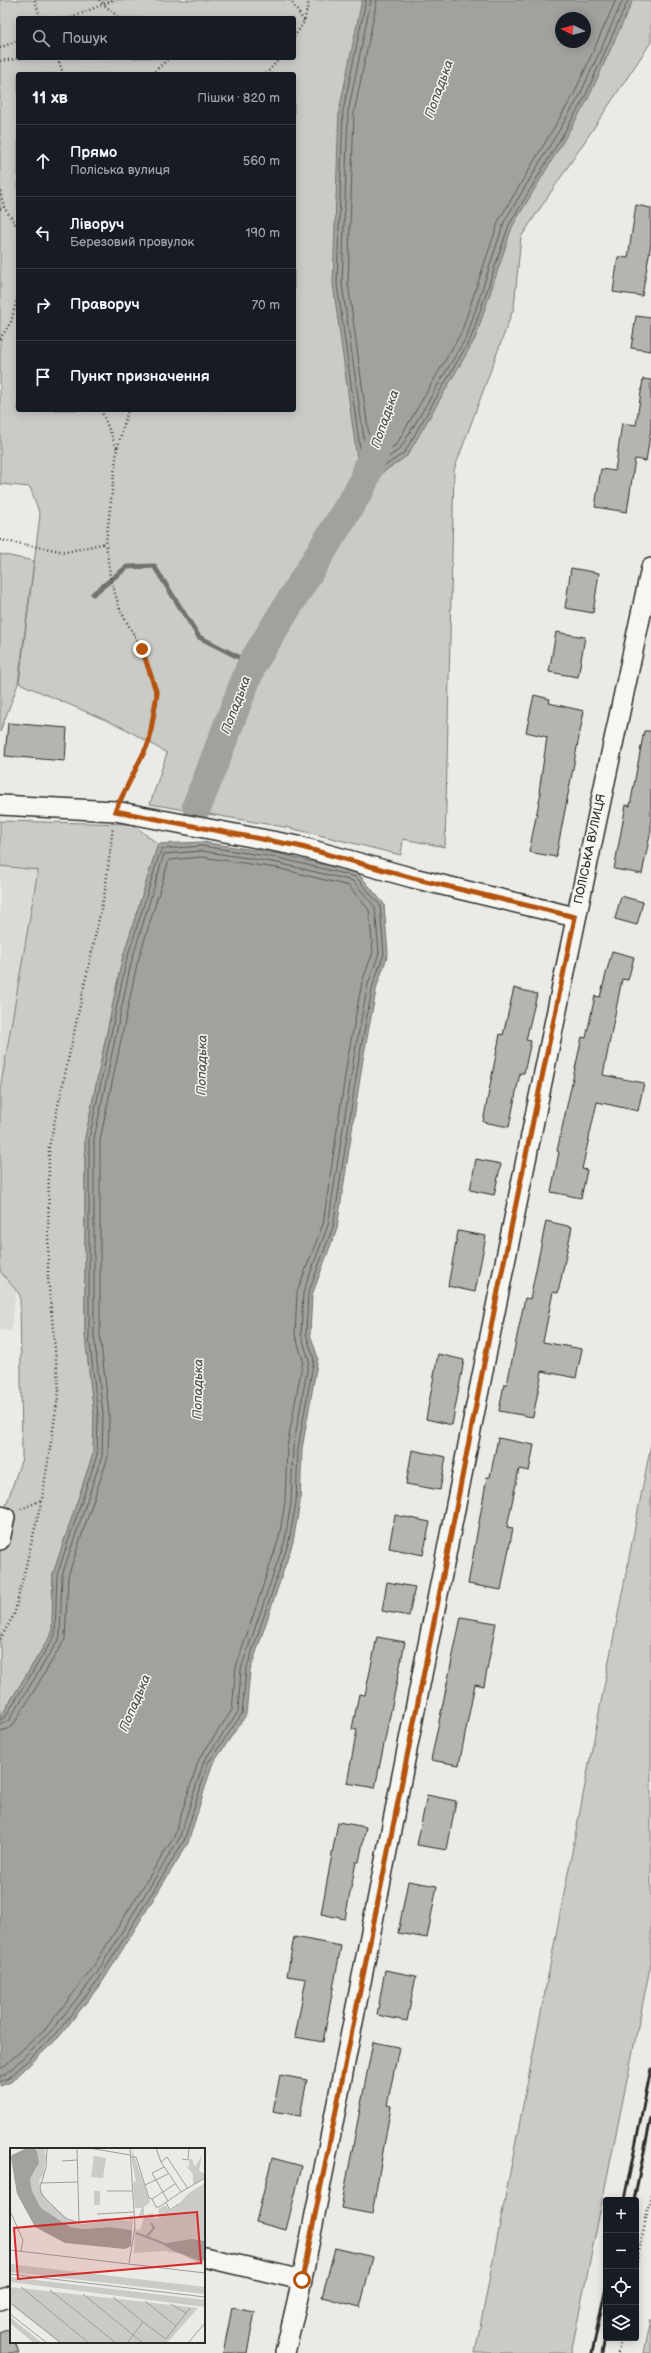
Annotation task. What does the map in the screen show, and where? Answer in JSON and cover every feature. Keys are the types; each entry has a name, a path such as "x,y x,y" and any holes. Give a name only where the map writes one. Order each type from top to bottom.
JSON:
{"street":[{"name":"ПОЛІСЬКА ВУЛИЦЯ","path":"285,2353 302,2280 434,1622 498,1291 575,917 651,568"},
{"path":"0,805 115,811 298,846 413,878 575,917"},
{"path":"0,1540 3,1516"},
{"path":"205,2257 302,2280"},
{"path":"0,2300 10,2296"}],"path":[{"path":"35,0 39,16"},
{"path":"99,0 117,16"},
{"path":"76,16 113,0"},
{"path":"290,0 304,22"},
{"path":"296,33 304,22 309,0"},
{"path":"0,48 16,41"},
{"path":"0,61 16,59"},
{"path":"59,60 62,72"},
{"path":"154,72 167,60"},
{"path":"268,72 278,60"},
{"path":"0,191 4,207 16,225"},
{"path":"0,209 4,207"},
{"path":"0,339 11,322 16,303"},
{"path":"103,412 117,449"},
{"path":"0,1639 14,1615 42,1499 59,1391 48,1276 49,1147 105,891 115,811 149,742 157,694 142,649 120,610 110,576 106,544 117,449 127,412"},
{"path":"0,540 66,552 106,544"},
{"path":"3,1516 42,1499"},
{"path":"639,2252 651,2194"},
{"path":"618,2353 620,2341"}],"shaded area":[{"path":"0,0 651,0 651,42 521,237 514,307 454,470 445,847 403,839 401,855 290,828 150,804 167,753 124,728 19,683 40,515 30,487 0,484"},
{"path":"0,554 34,561 18,684 0,732"},
{"path":"0,821 132,824 158,844 122,960 85,1138 85,1335 94,1415 93,1454 53,1574 52,1633 0,1718 0,1523 22,1458 20,1295 0,1271 0,1090 38,870 0,866"},
{"path":"0,835 77,838 11,1331 0,1330"},
{"path":"651,1444 651,1963 571,2353 475,2353"},
{"path":"651,2320 651,2353 644,2353"}],"water":[{"path":"362,0 633,0 587,101 512,227 475,339 407,456 361,487 333,284 339,111"},
{"path":"202,842 280,854 358,873 384,904 388,954 377,986 363,1059 337,1228 312,1295 310,1334 318,1358 302,1449 300,1503 293,1542 250,1671 246,1715 212,1765 188,1843 103,1981 59,2037 11,2082 0,2086 0,1718 52,1633 53,1574 93,1454 94,1415 85,1335 85,1138 122,960 158,844"}],"building":[{"path":"636,205 651,208 651,243 642,296 613,292 618,257 628,258"},
{"path":"636,316 651,318 651,351 631,348"},
{"path":"643,379 651,380 651,429 646,461 635,459 627,512 595,507 601,469 615,471 622,423 636,425"},
{"path":"571,568 599,573 593,613 565,608"},
{"path":"556,632 585,637 578,677 549,672"},
{"path":"534,695 550,699 549,703 584,711 556,857 529,852 541,792 539,792 547,737 526,732"},
{"path":"8,723 67,728 65,761 5,756"},
{"path":"644,731 651,731 651,830 642,874 614,869 626,805 630,806"},
{"path":"621,896 643,902 637,925 615,919"},
{"path":"612,951 634,957 628,980 622,979 603,1075 644,1083 638,1111 597,1102 582,1169 587,1170 581,1198 551,1192 559,1152 557,1151 582,1037 586,1038 595,996 600,997"},
{"path":"514,988 537,994 526,1040 531,1041 524,1073 520,1073 509,1127 483,1122 500,1034 503,1035"},
{"path":"476,1159 501,1164 494,1195 470,1190"},
{"path":"546,1221 572,1227 558,1293 553,1292 543,1342 582,1349 576,1378 542,1371 533,1417 499,1411 504,1384 507,1384 525,1298 530,1299"},
{"path":"458,1231 486,1236 475,1292 448,1286"},
{"path":"438,1354 464,1360 452,1425 426,1419"},
{"path":"498,1438 534,1445 529,1471 519,1469 507,1527 513,1528 501,1590 468,1584 487,1477 490,1477"},
{"path":"412,1450 446,1457 440,1490 406,1484"},
{"path":"395,1515 430,1522 423,1555 389,1548"},
{"path":"387,1582 415,1587 409,1616 382,1611"},
{"path":"461,1617 496,1623 484,1686 475,1684 459,1765 431,1760"},
{"path":"377,1637 405,1642 375,1788 347,1783 357,1730 352,1729 359,1694 365,1695"},
{"path":"427,1795 456,1801 447,1850 417,1845"},
{"path":"338,1822 366,1827 359,1862 356,1862 345,1919 321,1914"},
{"path":"408,1881 437,1886 427,1938 398,1933"},
{"path":"294,1937 341,1946 323,2042 295,2037 306,1979 287,1976"},
{"path":"385,1970 416,1976 407,2021 377,2015"},
{"path":"373,2042 399,2047 387,2105 391,2106 372,2214 341,2208"},
{"path":"280,2075 307,2080 300,2116 273,2111"},
{"path":"272,2158 302,2166 286,2230 256,2222"},
{"path":"335,2248 373,2257 360,2307 322,2297"},
{"path":"232,2308 255,2312 247,2353 223,2353"},
{"path":"10,2329 10,2343 15,2343 19,2353 0,2353 0,2333"}],"waterway":[{"name":"Попадька","path":"197,806 252,664 361,487 376,448"},
{"path":"93,594 127,567 154,566 199,637 252,664"}],"railway":[{"path":"625,2197 651,2069"},
{"path":"635,2197 651,2118"},
{"path":"592,2353 603,2301"},
{"path":"602,2353 605,2341"}],"route":[{"path":"142,649 157,694 149,742 115,811 298,846 413,878 575,917 498,1291 434,1622 302,2280"}]}
